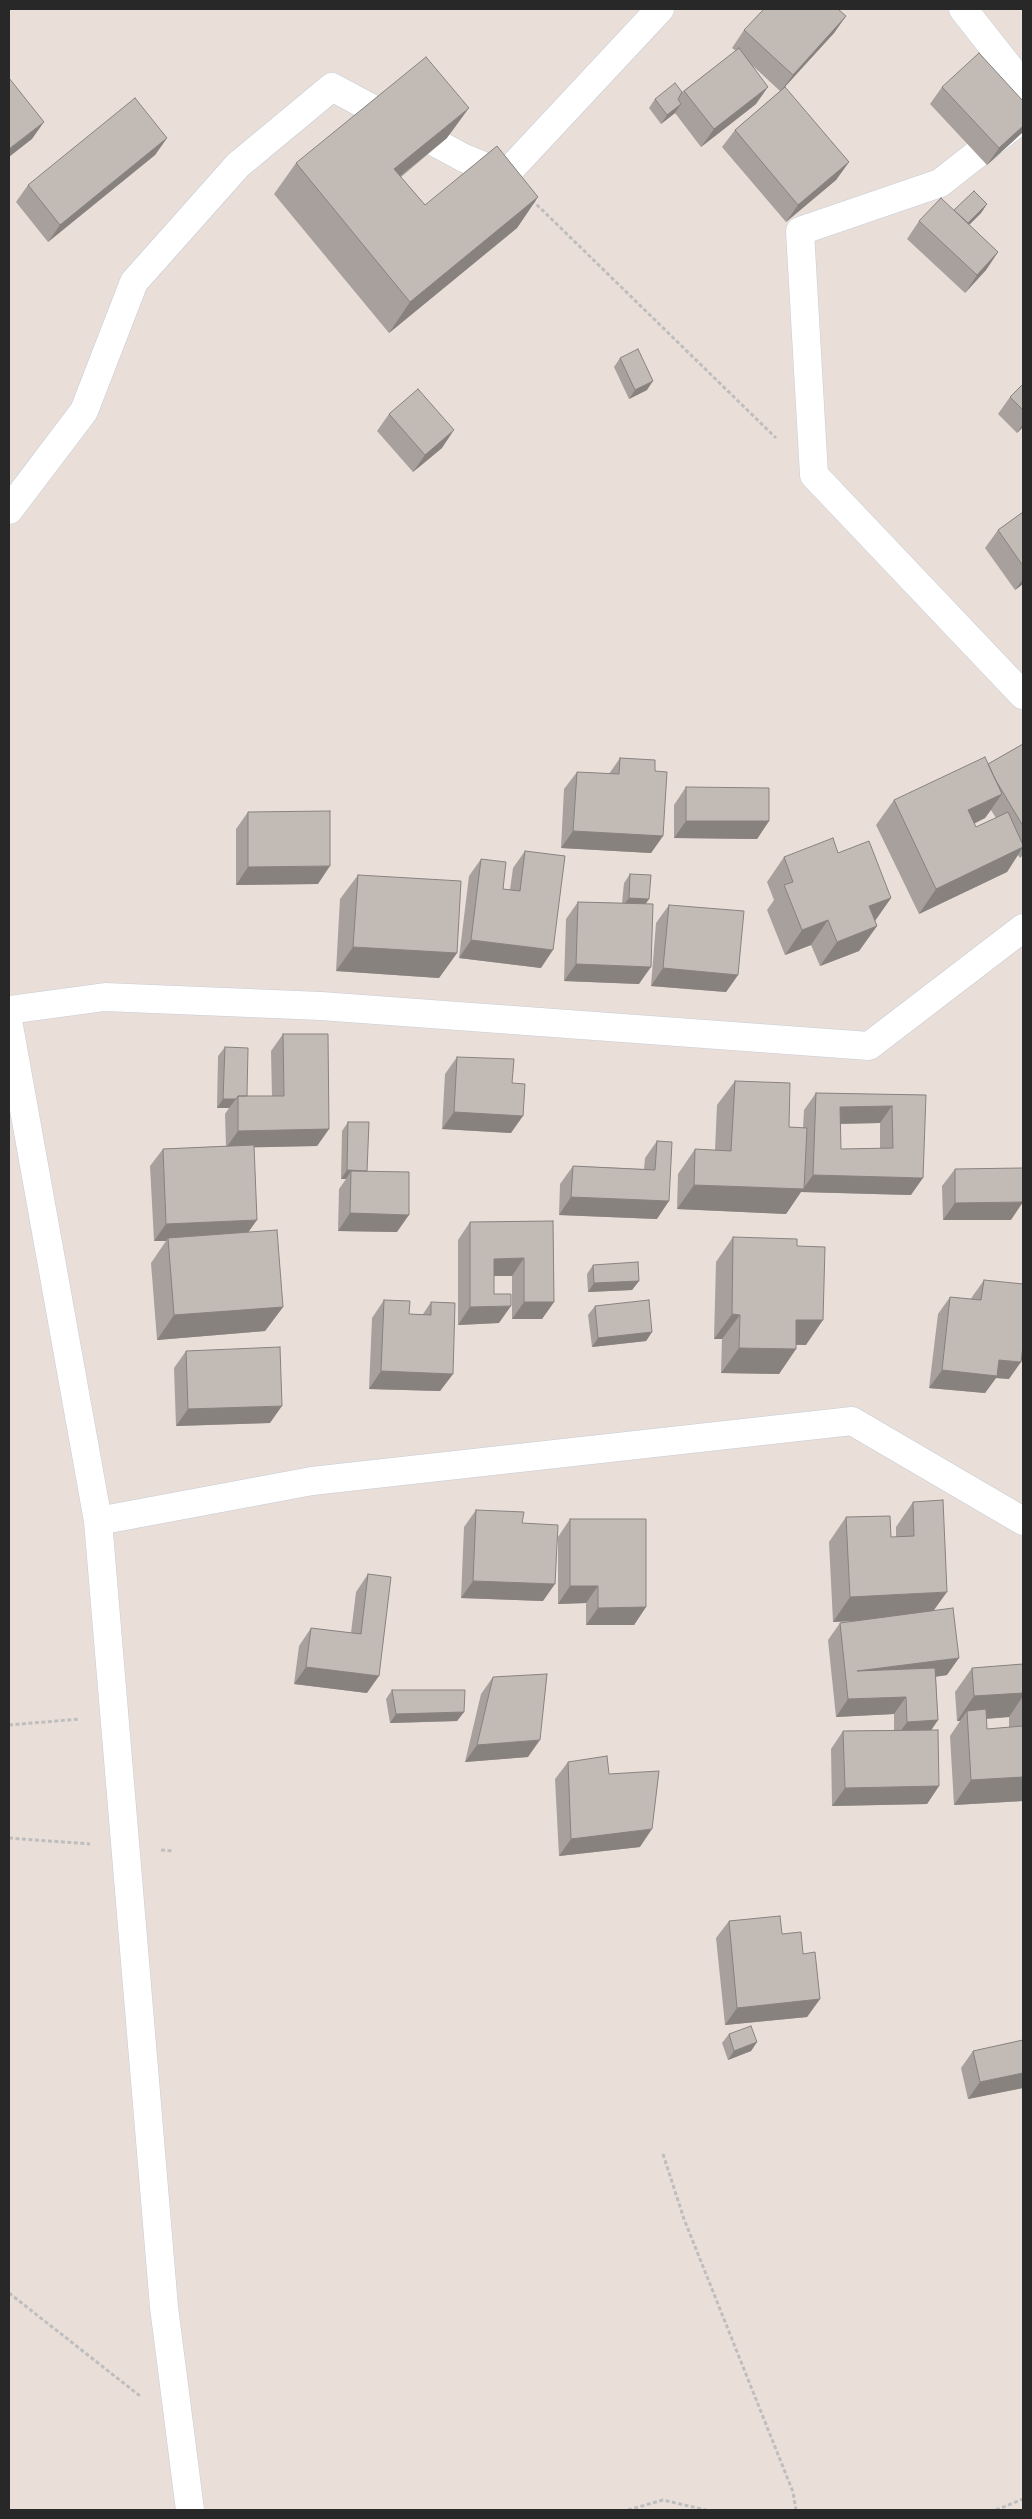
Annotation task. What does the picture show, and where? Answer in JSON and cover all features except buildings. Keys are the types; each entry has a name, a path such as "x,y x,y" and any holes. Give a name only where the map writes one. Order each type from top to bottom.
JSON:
{"street":[{"path":"9,510 84,411 134,282 238,165 332,87 464,158 505,175 660,9"},
{"path":"963,9 1023,84"},
{"path":"1023,118 940,183 800,232 814,475 1023,695"},
{"path":"9,1010 105,997 321,1006 869,1046 1023,928"},
{"path":"9,1026 98,1522 164,2307 190,2510"},
{"path":"98,1522 312,1481 852,1421 1023,1521"}],"path":[{"path":"505,175 814,475"},
{"path":"9,1725 114,1716"},
{"path":"663,2154 684,2219 793,2492 796,2510"},
{"path":"9,2293 180,2427"},
{"path":"996,2510 1023,2499"},
{"path":"628,2510 663,2500 706,2510"}]}
